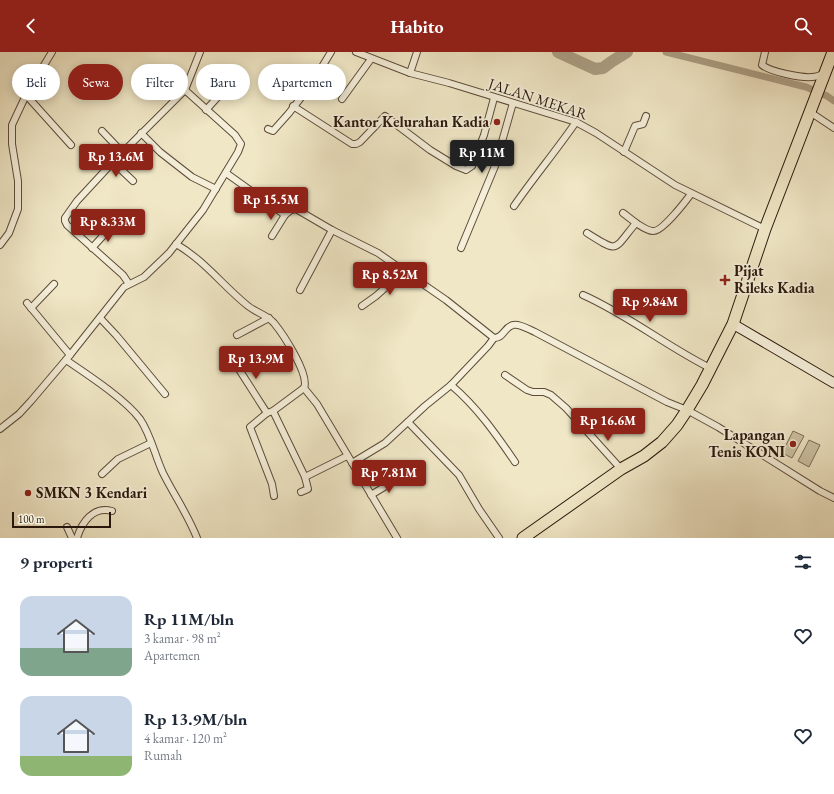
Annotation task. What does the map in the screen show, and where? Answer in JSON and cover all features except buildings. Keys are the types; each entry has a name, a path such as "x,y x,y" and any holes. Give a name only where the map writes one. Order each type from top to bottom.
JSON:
{"highway":[{"path":"523,538 621,469 644,456 662,442 673,430 687,410 733,324 765,229 827,71 833,52"}],"street":[{"path":"45,64 52,52"},
{"path":"188,82 200,52"},
{"path":"268,129 273,131 294,106 312,82 331,52"},
{"name":"JALAN MEKAR","path":"356,52 410,72 576,122 661,177 691,194 765,229"},
{"path":"410,72 417,52"},
{"path":"765,52 762,65 768,68 804,77 813,77 827,71"},
{"path":"346,94 372,59"},
{"path":"0,429 22,410 68,358 121,291 129,284 148,274 176,244 203,210 238,152 241,144 235,135 188,93"},
{"path":"294,106 352,144 360,142 385,116 430,150 456,166 466,170 472,166 484,135 494,98"},
{"path":"0,245 9,233 18,209 18,181 11,132 14,119 24,100"},
{"path":"30,100 71,145"},
{"path":"129,284 123,275 67,225 65,218 77,201 122,152 175,100"},
{"path":"206,110 215,100"},
{"path":"461,248 495,166 514,103"},
{"path":"812,108 834,128"},
{"path":"624,152 635,126 643,124 646,116"},
{"path":"514,206 540,168 547,162 576,122"},
{"path":"102,130 122,152"},
{"path":"141,133 160,152 192,177 216,189"},
{"path":"113,162 133,181"},
{"path":"226,173 285,215"},
{"path":"623,213 636,224 652,232 656,231 663,226 691,194"},
{"path":"272,236 285,215 291,210 296,209 332,230 378,253 446,300 494,338"},
{"path":"587,233 607,246 618,246 636,224"},
{"path":"92,248 111,227"},
{"path":"300,290 332,230"},
{"path":"176,244 202,262 221,282 249,307 269,318 280,331 300,367 305,384 304,388 317,404 397,538"},
{"path":"362,306 376,296 404,271"},
{"path":"54,284 28,305 68,358 127,405 140,420 163,471 192,524 197,538"},
{"path":"583,295 611,309 670,346 710,368"},
{"path":"100,318 165,394"},
{"path":"237,335 269,318"},
{"path":"352,463 385,443 425,406 451,385 494,338 501,336 513,324 542,335 667,402 687,410 718,426 834,498"},
{"path":"733,324 834,384"},
{"path":"233,360 265,410 270,412 305,477 308,489 301,492"},
{"path":"505,375 526,390 533,392 544,392 551,395 566,408 621,469"},
{"path":"451,385 480,413 515,462"},
{"path":"274,496 272,484 250,427 304,388"},
{"path":"408,422 459,475 479,509 499,538"},
{"path":"102,474 118,460 151,443"},
{"path":"305,477 347,456"},
{"path":"371,495 399,478"},
{"path":"77,538 88,517 95,512 106,509 112,511"},
{"path":"67,527 72,538"}],"shaded area":[{"name":"Lapangan Tenis KONI","path":"793,431 804,436 792,458 782,453"},
{"path":"809,440 820,445 809,467 798,461"}],"waterway":[{"path":"558,52 595,69 603,68 627,52"},
{"path":"666,52 806,87 827,96 834,101"}],"place":[{"name":"Kantor Kelurahan Kadia","path":"497,122"},
{"name":"Pijat Rileks Kadia","path":"725,280"},
{"name":"Lapangan Tenis KONI","path":"793,444"},
{"name":"SMKN 3 Kendari","path":"28,493"}]}
